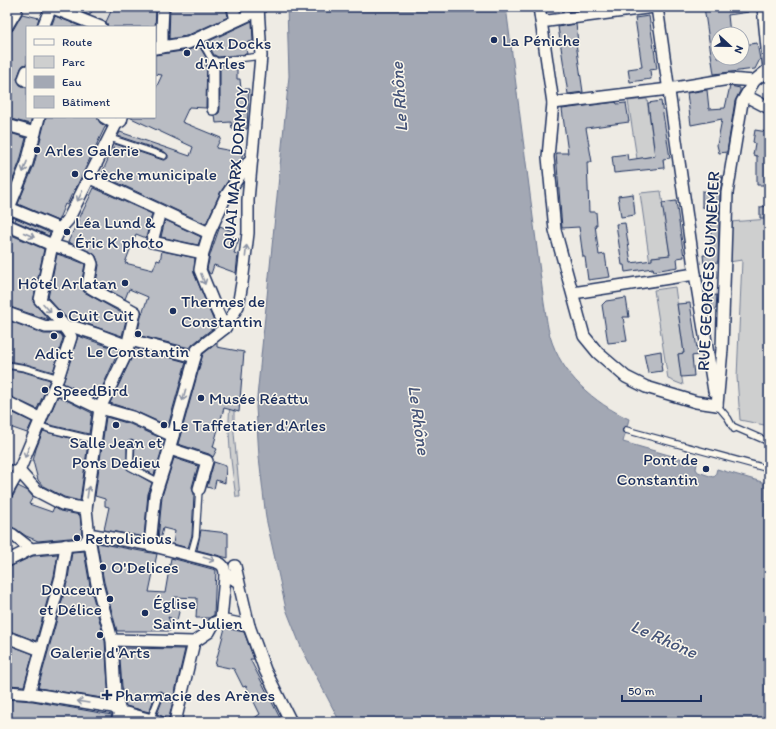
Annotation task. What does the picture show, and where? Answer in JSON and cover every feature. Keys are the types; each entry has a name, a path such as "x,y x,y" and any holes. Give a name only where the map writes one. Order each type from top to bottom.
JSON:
{"street":[{"path":"7,26 16,11 16,7"},
{"path":"43,26 50,7 98,26"},
{"path":"163,7 162,29 157,48 188,43 200,39 258,9"},
{"path":"233,7 235,16 239,19"},
{"path":"539,7 552,103 548,157 555,230 584,336 598,353 626,377 646,387 696,402 716,405 695,274 658,7"},
{"path":"541,20 548,21 654,7"},
{"name":"RUE GEORGES GUYNEMER","path":"716,405 722,349 727,194 742,102 754,81 769,69 763,7"},
{"name":"QUAI MARX DORMOY","path":"226,328 238,306 248,233 248,200 261,56 258,9"},
{"path":"213,62 213,110"},
{"path":"552,103 669,89 729,79 754,81"},
{"path":"746,96 769,108"},
{"path":"40,118 27,163 12,188 8,210 60,229"},
{"path":"7,492 19,472 40,422 56,382 71,337 40,300 52,245 60,229 68,220 119,120 109,118"},
{"path":"7,125 35,133"},
{"path":"150,545 155,495 170,449 197,350 226,328 216,310 200,270 202,253 209,233 226,196 253,156"},
{"path":"90,178 209,233"},
{"path":"160,211 152,242 202,253"},
{"path":"7,225 52,245 75,252 90,259 92,264 88,286 101,295 120,302 136,312 125,356 100,408 86,509 97,584 112,640 118,717"},
{"path":"573,292 695,274"},
{"path":"7,313 46,327 74,328 129,343 195,357"},
{"path":"56,382 100,408 132,418 173,436"},
{"path":"7,402 40,422"},
{"path":"170,449 207,461 199,489"},
{"path":"19,472 37,491 62,504 86,509"},
{"path":"7,532 31,549"},
{"path":"7,561 31,549 84,544 89,537 94,535 191,554 220,563 225,570 222,620"},
{"path":"29,694 61,577 66,545"},
{"path":"235,566 249,626 265,670 291,722"},
{"path":"225,577 229,576 238,582"},
{"path":"112,640 194,642 209,632 214,623 222,620 249,626"},
{"path":"7,637 41,650"},
{"path":"175,722 194,642"},
{"path":"7,692 113,707 118,717 135,722"},
{"path":"118,717 154,721"}],"lane":[{"path":"200,39 213,62 261,56"},
{"path":"110,138 164,156"},
{"path":"7,365 25,368 56,382"},
{"path":"716,405 728,418 733,428 769,442"},
{"path":"40,422 49,429 95,440"},
{"path":"626,430 769,469"},
{"path":"131,444 130,467 159,482"},
{"path":"7,467 19,472"},
{"path":"191,554 196,536 199,489"},
{"path":"154,721 160,694"}],"shaded area":[{"path":"73,7 135,7 110,26 106,26 70,12"}],"green space":[{"path":"647,99 655,156 637,159 628,101"},
{"path":"661,191 670,255 652,257 653,270 651,270 640,193"},
{"path":"769,219 769,426 740,420 737,377 742,260 729,262 730,222"},
{"path":"675,287 684,353 678,354 683,385 668,379 654,290"},
{"path":"231,395 234,405 234,433 240,497 236,497 232,471 229,421"}],"water":[{"name":"Le Rhône","path":"287,7 506,7 544,303 550,336 562,363 580,386 603,405 629,419 623,442 697,463 696,469 698,472 713,477 715,476 717,469 769,484 769,722 340,722 301,647 286,609 266,518 259,457 256,407 289,76"}],"building":[{"path":"69,7 94,7 90,15"},
{"path":"113,7 156,7 155,26 108,26 104,21 106,22"},
{"path":"170,7 226,7 228,17 186,36 169,39"},
{"path":"704,7 748,7 749,12 728,15 729,26 710,26 710,47"},
{"path":"22,14 39,18 36,26 26,26 26,64 21,68 17,79 20,85 26,88 26,118 32,118 30,124 7,118 7,33 13,30"},
{"path":"55,16 80,26 51,26"},
{"path":"649,16 657,69 650,70 651,79 630,82 628,69 642,67 635,18"},
{"path":"252,21 253,41 245,43 247,54 218,57 214,55 207,42"},
{"path":"576,24 578,43 576,43 583,92 568,94 558,27"},
{"path":"757,43 760,59 755,69 714,74 713,66 750,66 750,44"},
{"path":"199,46 207,59 206,108 189,107 182,122 221,138 216,148 243,153 241,161 220,193 206,224 101,175 115,144 163,160 168,158 168,155 165,152 118,136 120,132 190,156 193,147 131,118 156,118 156,88 162,75 156,74 156,55 189,50"},
{"path":"237,63 237,79 240,79 241,89 249,89 247,129 232,129 231,122 216,123 215,115 219,113 220,109 220,65"},
{"path":"730,86 740,88 740,91 735,101 727,152 719,153 717,145 722,119 691,125 687,93 707,90 709,109 725,108"},
{"path":"661,101 670,158 663,159 664,168 614,173 612,156 627,154 628,160 655,156 648,103"},
{"path":"616,102 617,104 626,103 629,122 586,128 592,162 587,162 589,212 596,212 597,225 595,225 599,255 605,254 610,277 588,280 579,227 562,228 556,153 568,153 562,109"},
{"path":"46,118 98,118 100,123 107,127 105,127 75,190 74,189 67,205 65,204 58,221 18,204 34,165"},
{"path":"755,130 767,132 765,144 767,144 767,149 769,149 769,185 757,185 757,156 753,155"},
{"path":"7,132 26,138 20,161 12,182 7,180"},
{"path":"713,176 723,176 720,193 718,262 704,264 703,255 711,255 711,208 702,207 702,191 712,192"},
{"path":"94,188 152,214 146,238 136,234 125,263 153,270 157,260 160,261 162,251 195,258 194,273 215,324 213,328 190,348 137,335 148,297 129,289 125,299 96,283 99,265 96,256 93,253 68,242"},
{"path":"633,194 635,215 621,217 618,196"},
{"path":"676,201 684,257 677,258 678,267 654,271 653,268 625,272 624,265 622,265 616,224 625,223 631,263 652,260 652,257 670,255 662,203"},
{"path":"769,206 769,218 760,218 760,207"},
{"path":"16,218 50,233 49,236 15,221"},
{"path":"165,220 201,237 198,245 161,237"},
{"path":"220,226 232,231 231,236 239,239 234,253 238,254 236,273 214,265 211,274 207,269"},
{"path":"9,234 44,249 33,302 49,320 7,306 7,236"},
{"path":"57,254 85,264 81,285 84,292 127,316 122,336 76,320 68,320 48,298"},
{"path":"717,295 716,309 712,309 710,296"},
{"path":"626,298 629,317 623,317 627,341 608,343 602,305 606,301"},
{"path":"690,303 698,355 692,356 694,376 681,377 678,354 684,353 677,304"},
{"path":"7,320 44,334 61,334 63,338 53,372 26,364 7,361"},
{"path":"78,336 119,350 97,399 63,383"},
{"name":"Musée Réattu","path":"217,343 217,347 244,352 239,412 224,408 213,447 217,449 213,457 209,454 178,444 203,354"},
{"path":"135,348 186,362 168,426 135,411 110,403"},
{"path":"661,351 662,371 648,373 644,354"},
{"path":"7,369 24,372 50,380 37,409 7,395"},
{"path":"58,396 92,413 89,434 46,424"},
{"path":"7,410 32,422 27,433 7,426"},
{"path":"106,417 130,424 165,440 154,475 134,464 135,442 131,440 127,443 127,469 152,483 148,494 144,537 104,530 109,507 105,506 105,499 95,496"},
{"path":"43,431 88,443 80,501 64,497 43,486 38,480 33,461"},
{"path":"174,458 198,466 192,487 194,494 192,535 188,548 173,544 175,531 163,528 160,540 158,540 162,496"},
{"path":"214,462 226,466 225,483 216,480 214,489 207,487"},
{"path":"18,486 28,491 33,497 29,504 52,512 54,507 60,511 80,515 82,535 80,537 38,541 7,525 7,499 13,496"},
{"path":"201,530 228,533 228,558 197,550"},
{"path":"97,543 157,554 149,592 165,593 171,558 216,570 214,615 209,618 196,618 197,598 174,597 179,612 177,620 168,617 171,625 169,626 170,631 117,631 104,582"},
{"path":"84,551 90,586 105,641 109,699 38,688 68,579 72,552"},
{"path":"58,554 54,576 36,641 7,630 7,621 11,611 7,609 7,568 33,556"},
{"path":"225,628 244,632 254,659 250,659 282,722 249,722 260,714 246,686 243,687 234,669 215,665"},
{"path":"7,644 33,654 24,686 7,685"},
{"path":"119,648 185,649 168,722 166,722 164,717 157,714 164,696 164,693 161,691 156,693 149,712 126,706 122,686"},
{"path":"7,699 33,701 112,715 110,722 7,722"}],"place":[{"name":"La Péniche","path":"494,40"},
{"name":"Aux Docks d'Arles","path":"187,53"},
{"name":"Arles Galerie","path":"37,150"},
{"name":"Crèche municipale","path":"75,174"},
{"name":"Léa Lund & Éric K photo","path":"67,232"},
{"name":"Hôtel Arlatan","path":"125,283"},
{"name":"Thermes de Constantin","path":"173,311"},
{"name":"Cuit Cuit","path":"60,315"},
{"name":"Le Constantin","path":"138,334"},
{"name":"Adict","path":"54,336"},
{"name":"SpeedBird","path":"45,390"},
{"name":"Musée Réattu","path":"201,398"},
{"name":"Salle Jean et Pons Dedieu","path":"116,425"},
{"name":"Le Taffetatier d'Arles","path":"164,425"},
{"name":"Pont de Constantin","path":"706,469"},
{"name":"Retrolicious","path":"77,538"},
{"name":"O'Delices","path":"103,567"},
{"name":"Douceur et Délice","path":"110,599"},
{"name":"Église Saint-Julien","path":"145,613"},
{"name":"Galerie d'Arts","path":"100,635"},
{"name":"Pharmacie des Arènes","path":"107,695"}]}
